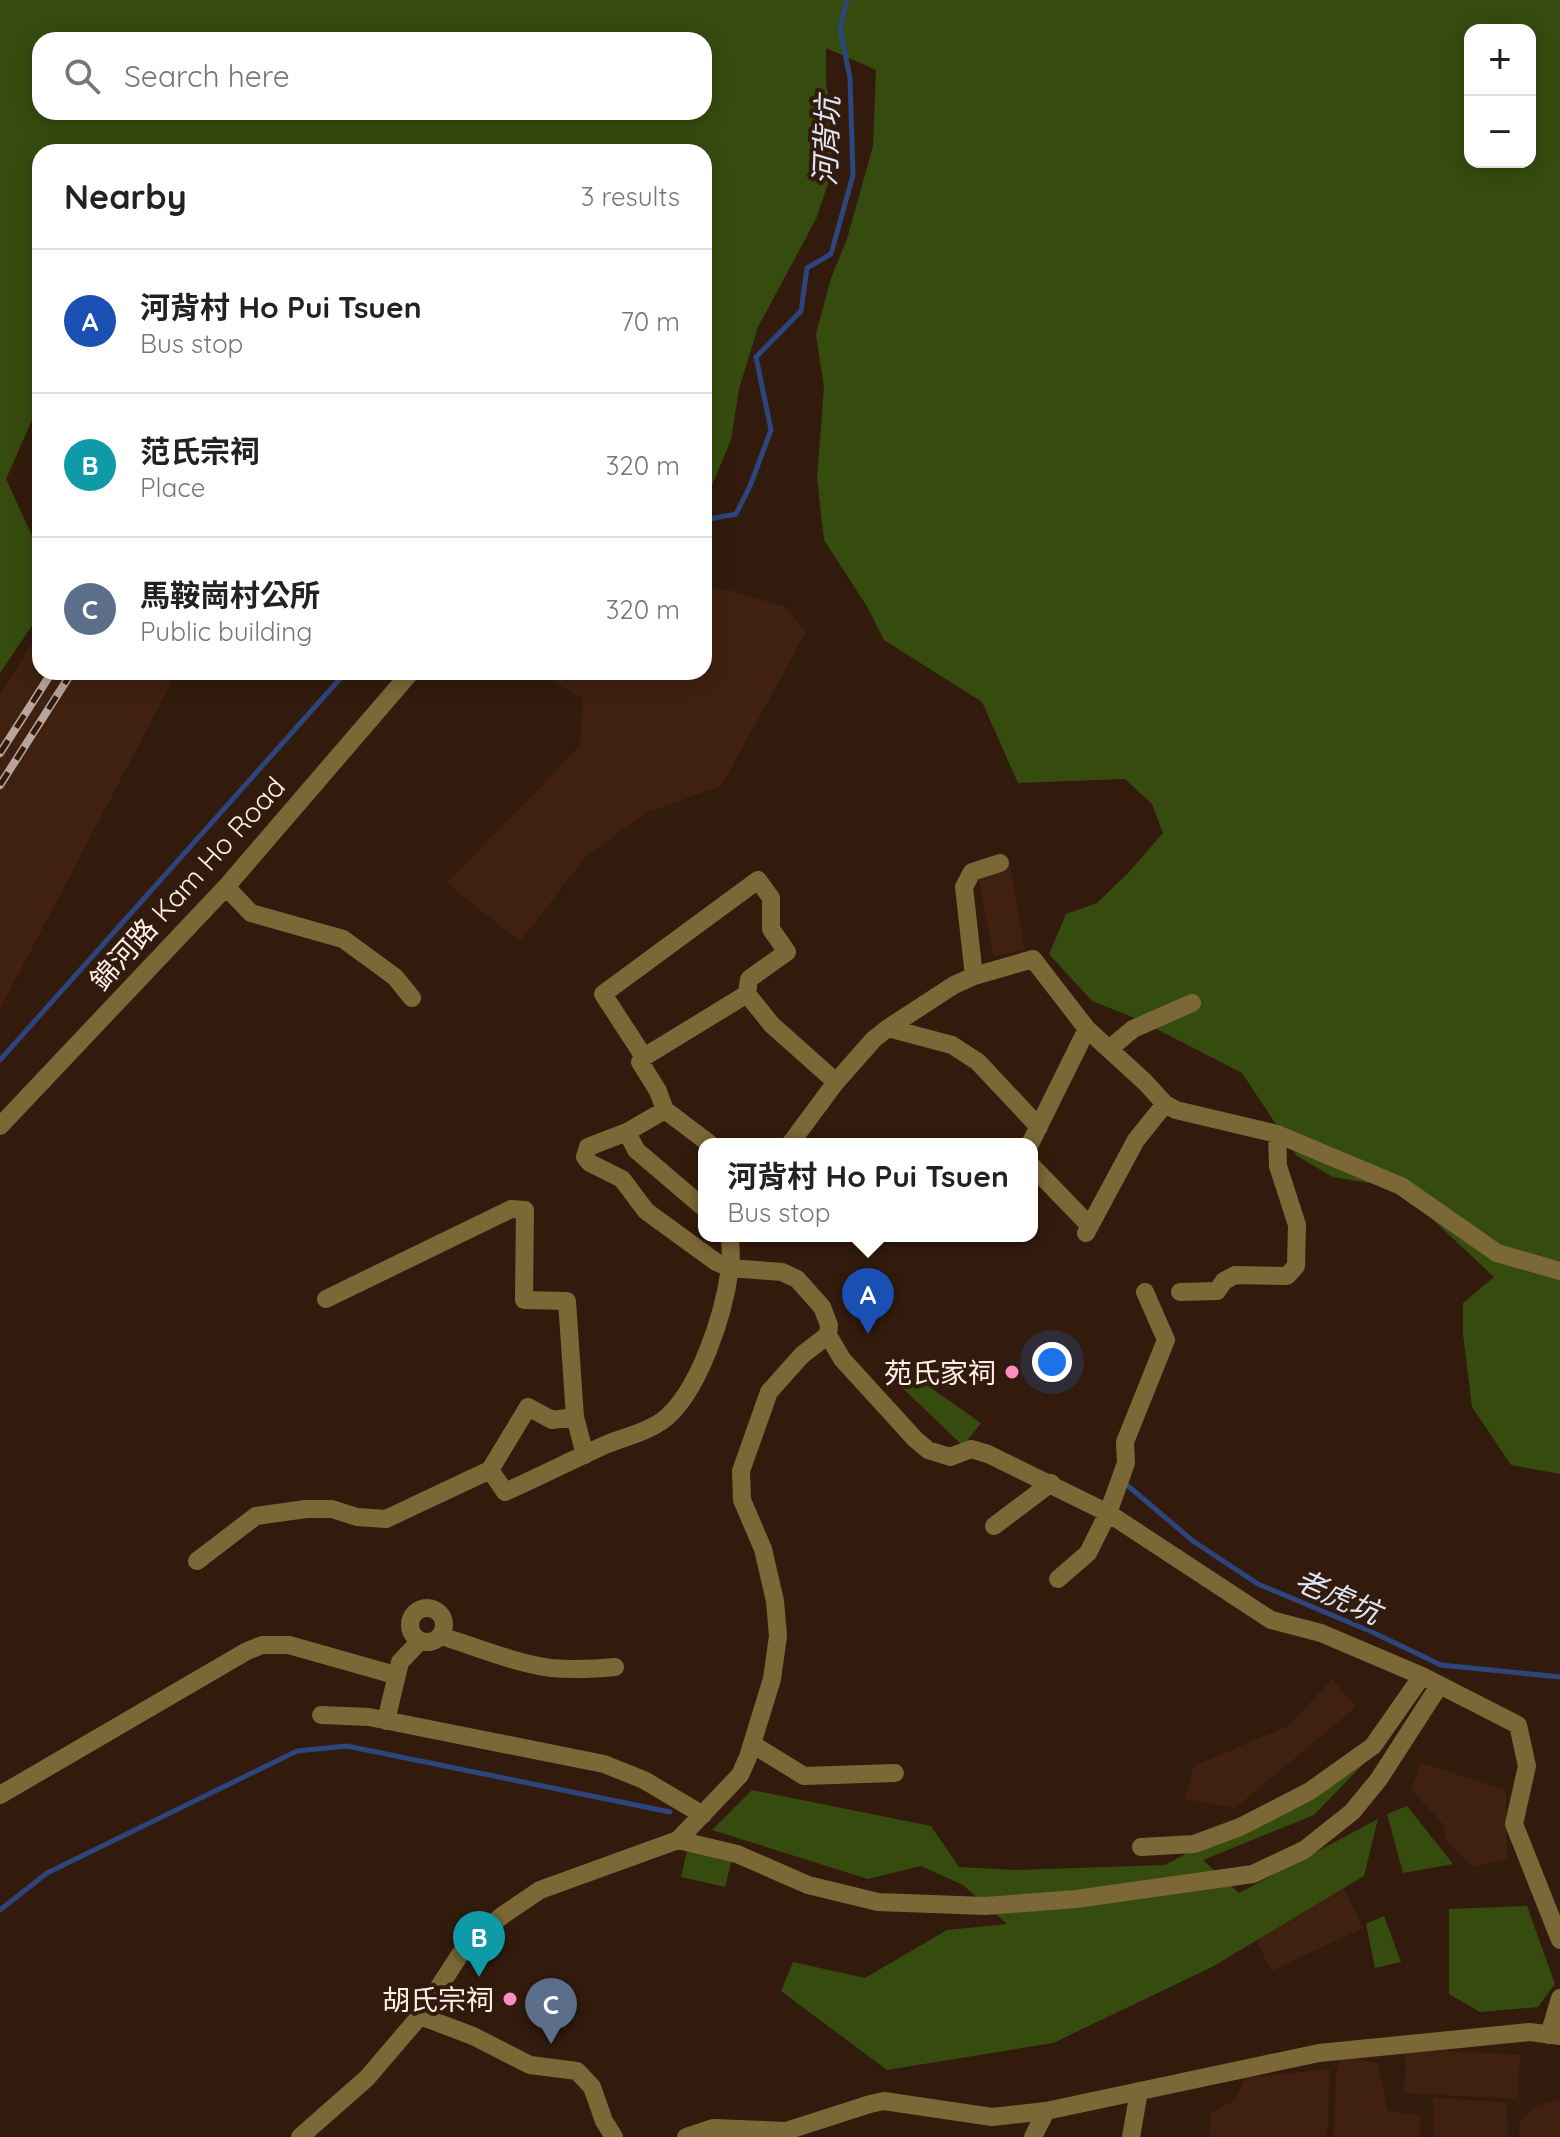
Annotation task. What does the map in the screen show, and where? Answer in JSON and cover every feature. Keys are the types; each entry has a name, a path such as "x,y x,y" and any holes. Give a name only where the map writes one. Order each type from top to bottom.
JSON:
{"street":[{"name":"錦河路 Kam Ho Road","path":"0,1126 226,887 404,680"},
{"path":"974,976 964,887 972,872 1000,863"},
{"path":"644,1057 603,994 758,880 771,898 771,929 787,952 749,979 747,994 772,1025 836,1082"},
{"path":"226,887 251,913 343,939 395,977 412,998"},
{"path":"794,1138 836,1082 874,1039 888,1028 954,985 1033,959 1087,1029 1165,1104 1176,1110 1277,1134 1401,1186 1497,1253 1560,1271"},
{"path":"702,1138 665,1110 658,1091 640,1062 747,994"},
{"path":"1109,1049 1133,1029 1192,1003"},
{"path":"888,1028 952,1045 978,1062 1034,1136 1087,1029"},
{"path":"1038,1173 1088,1229 1136,1140 1165,1104"},
{"path":"665,1110 627,1132 595,1143 585,1151 585,1157 590,1163 622,1179 646,1211 716,1262 730,1268 756,1268 790,1274 822,1307 829,1325 828,1335 842,1359 928,1450 950,1457 971,1449 979,1450 1051,1483 1108,1513 1271,1620 1321,1633 1422,1676 1518,1725 1527,1766 1514,1824 1560,1940"},
{"path":"627,1132 636,1150 698,1203"},
{"path":"1180,1292 1217,1291 1224,1281 1235,1275 1287,1276 1296,1266 1297,1225 1278,1166 1277,1134"},
{"path":"326,1299 511,1209 525,1210 524,1300 567,1301 575,1417 585,1455"},
{"path":"490,1470 505,1492 659,1423 683,1399 708,1348 730,1268 730,1242"},
{"path":"1058,1579 1088,1553 1108,1513 1126,1463 1125,1442 1166,1340 1145,1292"},
{"path":"312,2133 367,2078 420,2016 465,1947 519,1902 554,1884 678,1840 740,1775 775,1667 778,1623 763,1549 742,1500 741,1471 769,1392 802,1355 828,1335"},
{"path":"197,1561 256,1516 332,1509 357,1517 386,1519 490,1470 528,1407 552,1420 575,1417"},
{"path":"994,1526 1051,1483"},
{"path":"423,1607 434,1608 442,1615 445,1626 441,1636 431,1642 420,1641 412,1634 409,1623 413,1613 423,1607"},
{"path":"441,1636 540,1666 578,1670 615,1667"},
{"path":"386,1721 400,1662 420,1641"},
{"path":"0,1795 262,1645 289,1645 395,1675"},
{"path":"1141,1847 1194,1844 1240,1827 1310,1791 1373,1746 1422,1676"},
{"path":"678,1840 737,1854 808,1885 878,1902 985,1906 1076,1899 1253,1874 1304,1850 1352,1812 1393,1758 1439,1686"},
{"path":"321,1715 386,1721 604,1764 644,1780 703,1815"},
{"path":"752,1744 804,1776 895,1773"},
{"path":"686,2137 713,2128 786,2131 884,2101 982,2117 1046,2111 1319,2053 1530,2032 1554,2035 1560,1998"},
{"path":"420,2016 473,2036 530,2065 577,2071 592,2087 604,2121 614,2137"},
{"path":"1131,2137 1139,2091"},
{"path":"1033,2137 1046,2111"}],"shaded area":[{"path":"712,588 785,607 806,632 721,786 648,812 587,855 520,942 447,883 580,746 583,698 550,680 712,680"},
{"path":"32,643 32,680 173,680 0,1009 0,695"},
{"path":"1010,866 1025,950 993,956 978,872"},
{"path":"1332,1679 1356,1707 1235,1808 1185,1799 1194,1766 1288,1726"},
{"path":"1421,1763 1506,1790 1507,1859 1474,1867 1447,1843 1443,1824 1411,1790"},
{"path":"1338,1877 1363,1928 1271,1971 1247,1919"},
{"path":"1406,2049 1520,2055 1518,2099 1404,2093"},
{"path":"1349,2056 1378,2064 1388,2111 1420,2115 1420,2137 1333,2137 1337,2063"},
{"path":"1330,2069 1327,2137 1210,2137 1211,2113 1234,2101 1246,2078"},
{"path":"1433,2098 1506,2102 1509,2137 1433,2137"},
{"path":"1560,2099 1560,2137 1519,2137 1520,2121 1536,2106"}],"green space":[{"path":"0,0 1560,0 1560,1474 1511,1465 1472,1407 1463,1334 1463,1303 1494,1277 1399,1188 1333,1177 1297,1156 1242,1073 1135,1018 1092,1001 1049,954 1066,914 1097,903 1163,833 1152,804 1125,779 1018,783 982,702 884,640 868,608 824,540 817,478 824,388 816,334 873,146 876,70 826,48 826,84 839,151 816,219 758,327 739,389 731,440 712,485 712,144 32,144 32,420 6,479 32,536 32,626 0,673"},
{"path":"897,1364 981,1423 963,1446 888,1374"},
{"path":"1373,1754 1314,1815 1203,1860 1239,1893 1378,1819 1364,1876 1212,1967 1053,2043 887,2070 781,1991 793,1962 865,1978 947,1930 1007,1924 963,1885 921,1866 868,1879 712,1830 752,1790 931,1826 959,1867 1015,1870 1165,1865"},
{"path":"1407,1806 1453,1864 1403,1873 1387,1814"},
{"path":"688,1847 732,1859 725,1887 681,1877"},
{"path":"1527,1906 1555,1984 1538,2007 1480,2012 1449,1994 1449,1909"},
{"path":"1384,1916 1401,1962 1375,1968 1366,1924"}],"waterway":[{"name":"河背坑","path":"712,518 736,514 750,486 771,430 756,357 801,311 807,268 831,254 853,175 850,78 840,29 847,0"},
{"path":"0,1060 339,680"},
{"name":"老虎坑","path":"1127,1485 1193,1541 1258,1584 1441,1665 1560,1677"},
{"path":"0,1910 47,1873 297,1751 347,1746 670,1812"}],"railway":[{"path":"0,753 47,680"},
{"path":"0,785 67,680"}],"place":[{"name":"河背村 Ho Pui Tsuen","path":"868,1334"},
{"name":"苑氏家祠","path":"1012,1372"},
{"name":"范氏宗祠","path":"479,1977"},
{"name":"胡氏宗祠","path":"510,1999"},
{"name":"馬鞍崗村公所","path":"551,2044"}]}
